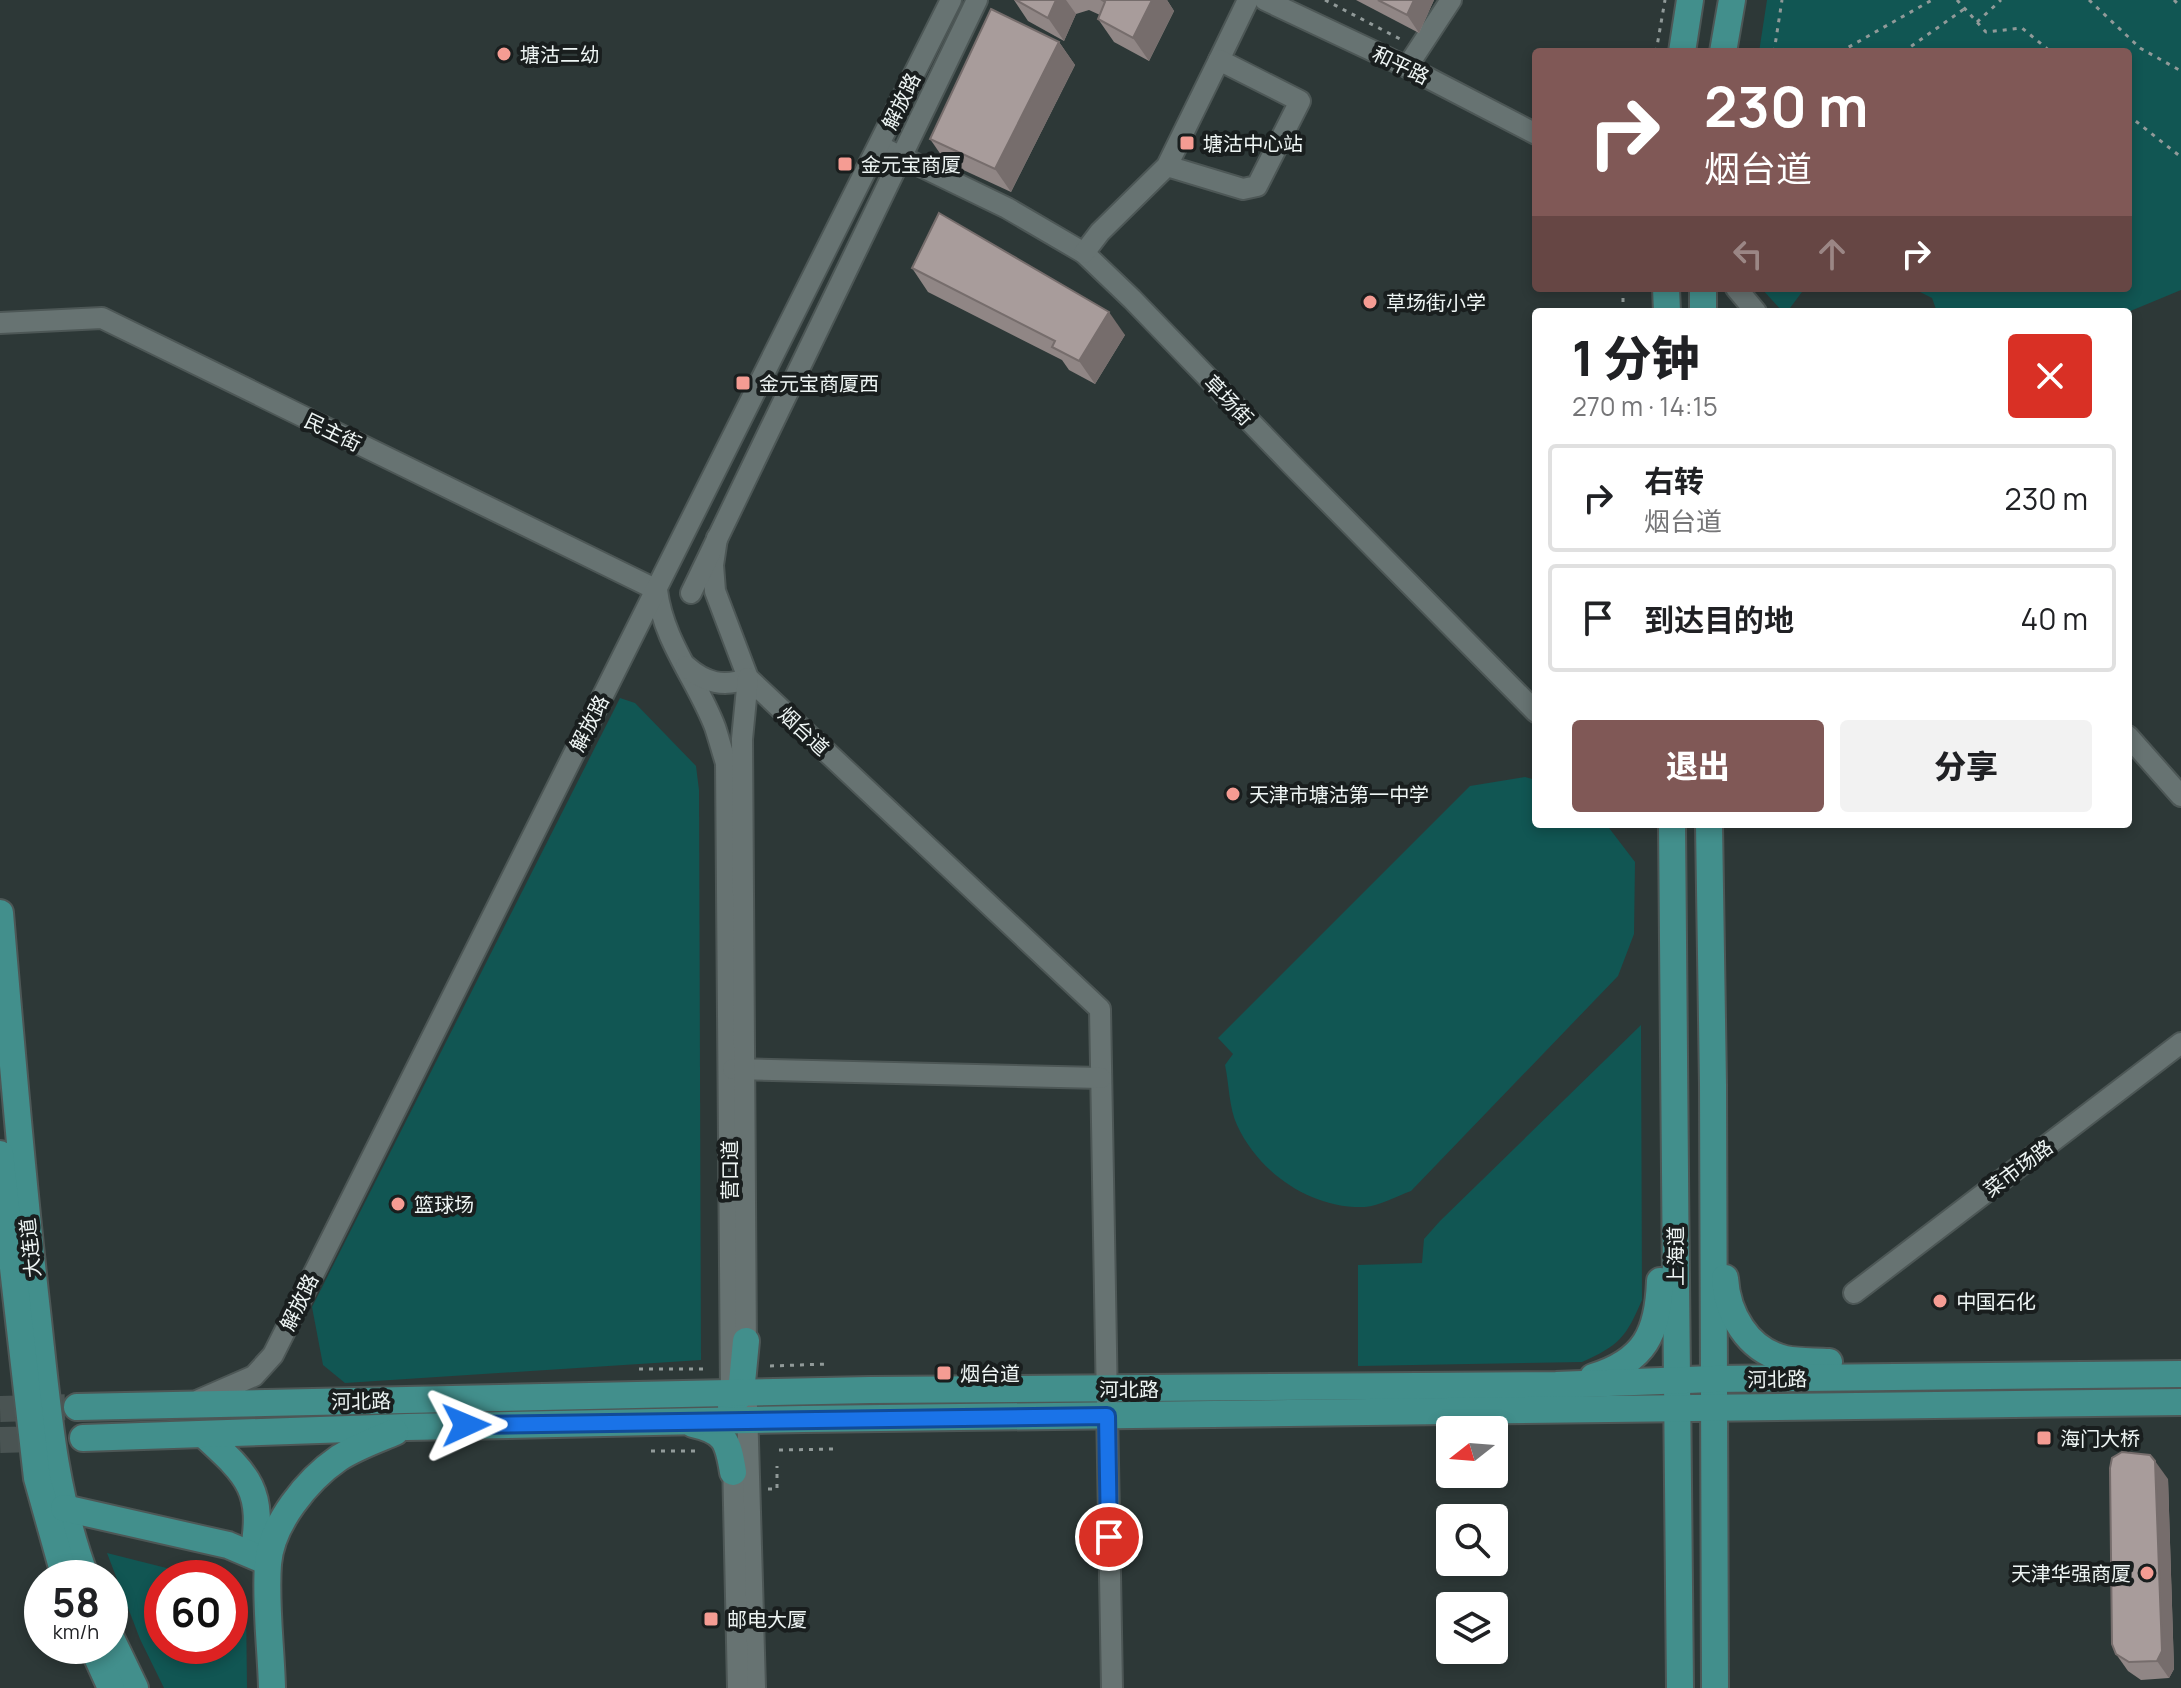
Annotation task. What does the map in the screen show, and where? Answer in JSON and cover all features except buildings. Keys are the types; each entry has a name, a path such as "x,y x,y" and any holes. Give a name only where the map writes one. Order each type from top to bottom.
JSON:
{"main road":[{"path":"1683,48 1690,0"},
{"path":"1724,48 1732,0"},
{"name":"上海道","path":"1672,828 1675,1307 1688,1392 1712,1487 1715,1688"},
{"name":"上海道","path":"1680,1688 1676,1479 1688,1392 1713,1312 1709,828"},
{"name":"大连道","path":"0,913 19,1149 50,1432 64,1508 80,1560"},
{"path":"1556,1385 1617,1369 1629,1361 1650,1337 1659,1299 1664,1216 1676,1135"},
{"path":"1713,1135 1722,1184 1726,1288 1728,1302 1738,1324 1770,1354 1857,1366 1891,1377"},
{"name":"大连道","path":"0,1154 37,1478 60,1560"},
{"path":"738,1341 766,1376 786,1386 810,1391"},
{"path":"738,1341 738,1403"},
{"name":"河北路","path":"83,1438 674,1421 738,1403 810,1391 1556,1385 1688,1392 1891,1377 2181,1374"},
{"name":"河北路","path":"77,1407 670,1394 738,1403 804,1419 1612,1409 1688,1392 1774,1408 2181,1402"},
{"path":"1612,1409 1631,1413 1651,1426 1668,1452 1676,1479"},
{"path":"674,1421 718,1432 741,1472"},
{"path":"260,1558 275,1538 288,1512 325,1468 342,1456 407,1427"},
{"path":"203,1434 231,1460 252,1487 257,1505 272,1688"},
{"path":"64,1508 228,1545 260,1558"},
{"path":"100,1664 111,1688"},
{"path":"123,1664 135,1688"}],"street":[{"name":"解放路","path":"187,1404 245,1381 264,1367 273,1355 951,0"},
{"name":"解放路","path":"691,593 977,0"},
{"path":"1084,253 1100,232 1167,166 1248,0"},
{"name":"和平路","path":"1265,0 1407,67 1532,132"},
{"path":"1407,67 1451,0"},
{"path":"1167,166 1243,189 1257,186 1300,101 1219,60"},
{"name":"草场街","path":"879,146 1035,222 1084,253 1532,708"},
{"path":"1739,292 1753,308"},
{"name":"民主街","path":"0,323 102,318 657,590"},
{"path":"681,662 709,682 738,682 748,678 715,591 713,565 717,538"},
{"path":"657,590 672,588 691,593 715,611 732,638"},
{"name":"营口道","path":"657,590 659,609 681,662 715,726 726,763 737,1069"},
{"name":"营口道","path":"670,1394 716,1382 738,1341 737,1069 742,739 748,678"},
{"name":"烟台道","path":"748,678 1100,1009 1112,1688"},
{"path":"2132,741 2181,796"},
{"name":"菜市场路","path":"1854,1293 2181,1043"},
{"path":"737,1069 1101,1078"},
{"path":"738,1403 755,1688"},
{"path":"738,1688 741,1472"}],"path":[{"path":"1657,48 1665,0"},
{"path":"1775,48 1782,0"},
{"path":"1847,48 1932,0"},
{"path":"1957,0 1986,32 2022,28 2046,48"},
{"path":"1977,22 2001,0"},
{"path":"2089,0 2140,48 2181,71"},
{"path":"2174,0 2181,7"},
{"path":"1909,48 1964,9"},
{"path":"2132,118 2181,157"},
{"path":"770,1366 828,1364"},
{"path":"639,1369 704,1369"},
{"path":"779,1450 836,1449"},
{"path":"651,1451 698,1451"}],"shaded area":[{"path":"1767,0 2181,0 2181,290 2132,310 1936,308 1932,298 1920,292 2132,292 2132,48 1760,48"},
{"path":"1765,292 1802,292 1790,308 1779,308"},
{"path":"620,698 635,703 696,766 699,790 701,1360 345,1383 323,1365 312,1307"},
{"path":"1525,777 1532,779 1532,828 1609,828 1635,862 1634,934 1618,976 1411,1191 1365,1207 1325,1202 1289,1185 1273,1173 1247,1142 1234,1118 1225,1065 1233,1054 1218,1038 1470,786"},
{"path":"1641,1025 1642,1300 1626,1331 1613,1345 1582,1362 1358,1366 1358,1265 1422,1263 1424,1239 1440,1221"},
{"path":"107,1553 144,1562 144,1647 128,1608 128,1560 110,1560"},
{"path":"152,1664 247,1664 247,1688 164,1688"}],"tunnel":[{"path":"0,1409 77,1407"},
{"path":"0,1440 83,1438"}],"place":[{"name":"塘沽二幼","path":"504,54"},
{"name":"塘沽中心站","path":"1187,143"},
{"name":"金元宝商厦","path":"845,164"},
{"name":"草场街小学","path":"1370,302"},
{"name":"金元宝商厦西","path":"743,383"},
{"name":"天津市塘沽第一中学","path":"1233,794"},
{"name":"篮球场","path":"398,1204"},
{"name":"中国石化","path":"1940,1301"},
{"name":"烟台道","path":"944,1373"},
{"name":"海门大桥","path":"2044,1438"},
{"name":"天津华强商厦","path":"2147,1573"},
{"name":"邮电大厦","path":"711,1619"}],"route":[{"path":"466,1425 1107,1416 1109,1537"}]}
